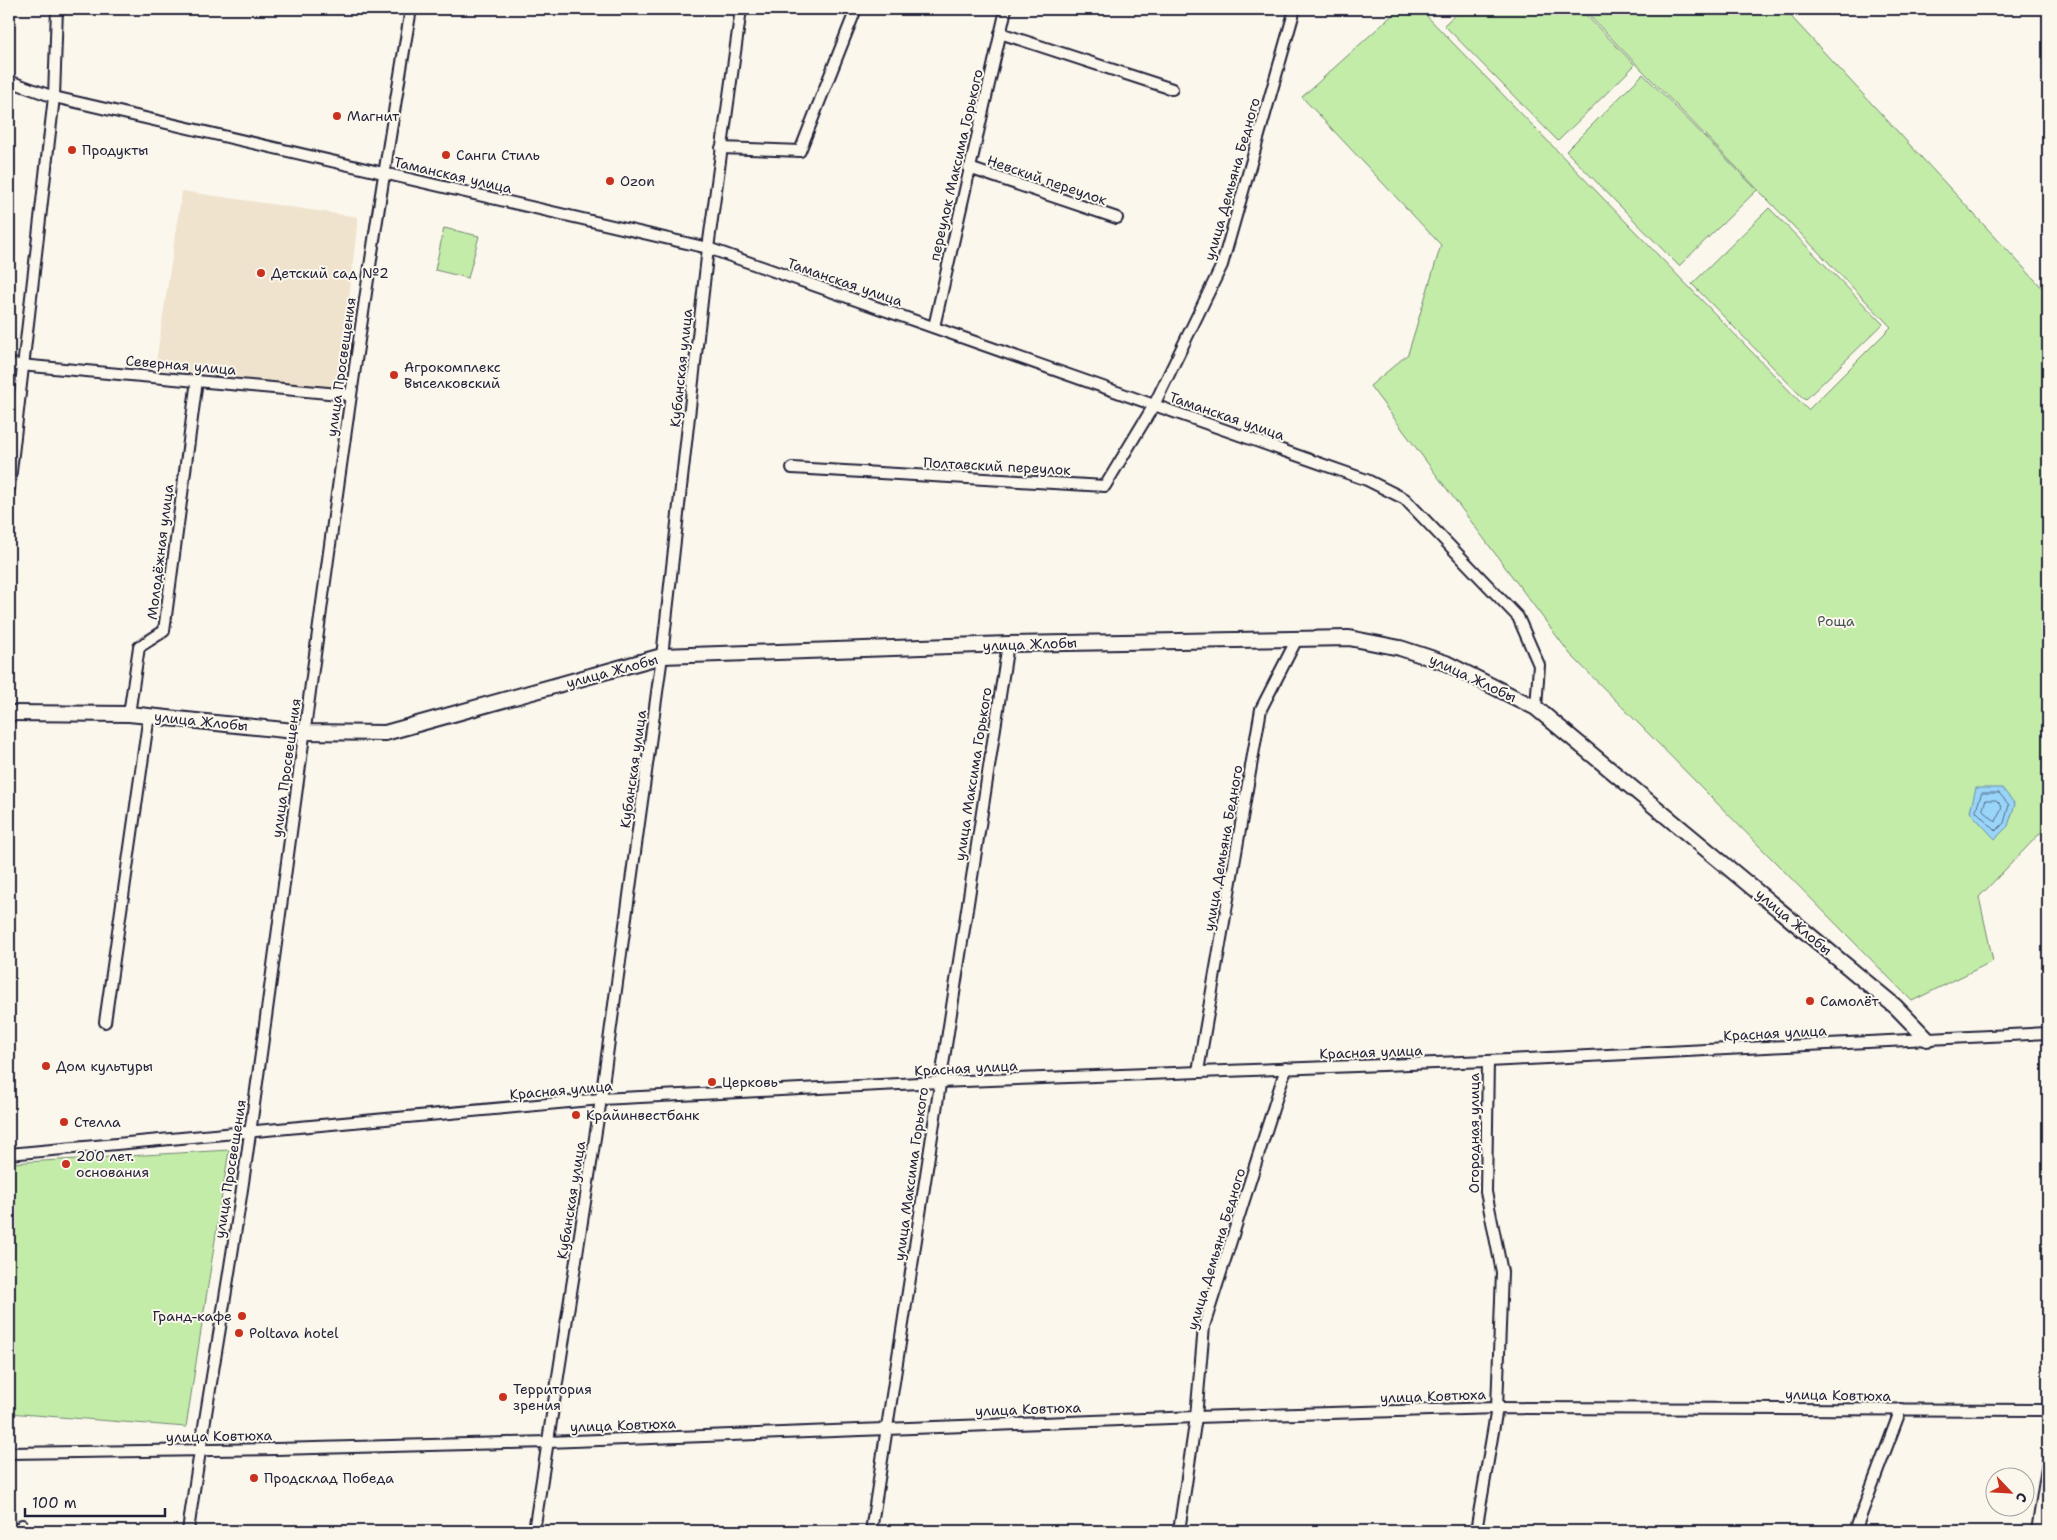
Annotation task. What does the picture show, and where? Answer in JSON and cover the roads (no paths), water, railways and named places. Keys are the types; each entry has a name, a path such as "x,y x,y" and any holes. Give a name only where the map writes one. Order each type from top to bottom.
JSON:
{"street":[{"path":"9,489 54,97 57,9"},
{"name":"улица Просвещения","path":"188,1531 199,1450 251,1132 350,395 410,9"},
{"name":"Кубанская улица","path":"534,1531 601,1099 662,656 708,248 740,9"},
{"path":"721,148 800,151 856,9"},
{"name":"переулок Максима Горького","path":"934,327 1006,9"},
{"name":"улица Демьяна Бедного","path":"1154,405 1222,265 1296,9"},
{"path":"1000,33 1172,88"},
{"name":"Таманская улица","path":"9,81 54,97 708,248 1367,480 1405,499 1518,617 1539,665 1536,708"},
{"name":"Невский переулок","path":"969,168 1116,218"},
{"name":"Северная улица","path":"9,364 350,395"},
{"name":"Молодёжная улица","path":"129,714 139,648 164,631 197,380"},
{"name":"Полтавский переулок","path":"792,468 1105,486 1154,405"},
{"name":"улица Демьяна Бедного","path":"1198,1071 1261,709 1298,637"},
{"name":"улица Жлобы","path":"9,714 129,714 304,732 384,732 662,656 1008,644 1298,637 1349,638 1400,648 1446,663 1536,708 1896,1007 1926,1039"},
{"name":"улица Максима Горького","path":"871,1531 1008,644"},
{"path":"104,1022 150,716"},
{"name":"Красная улица","path":"9,1154 601,1099 939,1082 1488,1061 2048,1033"},
{"name":"Огородная улица","path":"1476,1531 1497,1408 1502,1272 1486,1192 1488,1061"},
{"name":"улица Демьяна Бедного","path":"1179,1531 1196,1417 1204,1326 1286,1068"},
{"name":"улица Ковтюха","path":"9,1453 547,1442 888,1428 1497,1408 2048,1410"},
{"path":"1855,1531 1901,1409"},
{"path":"2036,1531 2048,1462"}],"water":[{"path":"1976,788 2002,788 2015,804 2008,826 1995,839 1970,812"}],"place":[{"name":"Магнит","path":"337,116"},
{"name":"Продукты","path":"72,150"},
{"name":"Санги Стиль","path":"446,155"},
{"name":"Ozon","path":"610,181"},
{"name":"Детский сад №2","path":"261,273"},
{"name":"Агрокомплекс Выселковский","path":"394,375"},
{"name":"Самолёт","path":"1810,1001"},
{"name":"Дом культуры","path":"46,1066"},
{"name":"Церковь","path":"712,1082"},
{"name":"Крайинвестбанк","path":"576,1115"},
{"name":"Стелла","path":"64,1122"},
{"name":"200 лет. основания","path":"66,1164"},
{"name":"Гранд-кафе","path":"242,1316"},
{"name":"Poltava hotel","path":"239,1333"},
{"name":"Территория зрения","path":"503,1397"},
{"name":"Продсклад Победа","path":"254,1478"}],"park label":[{"name":"Роща","path":"1836,621"}]}
